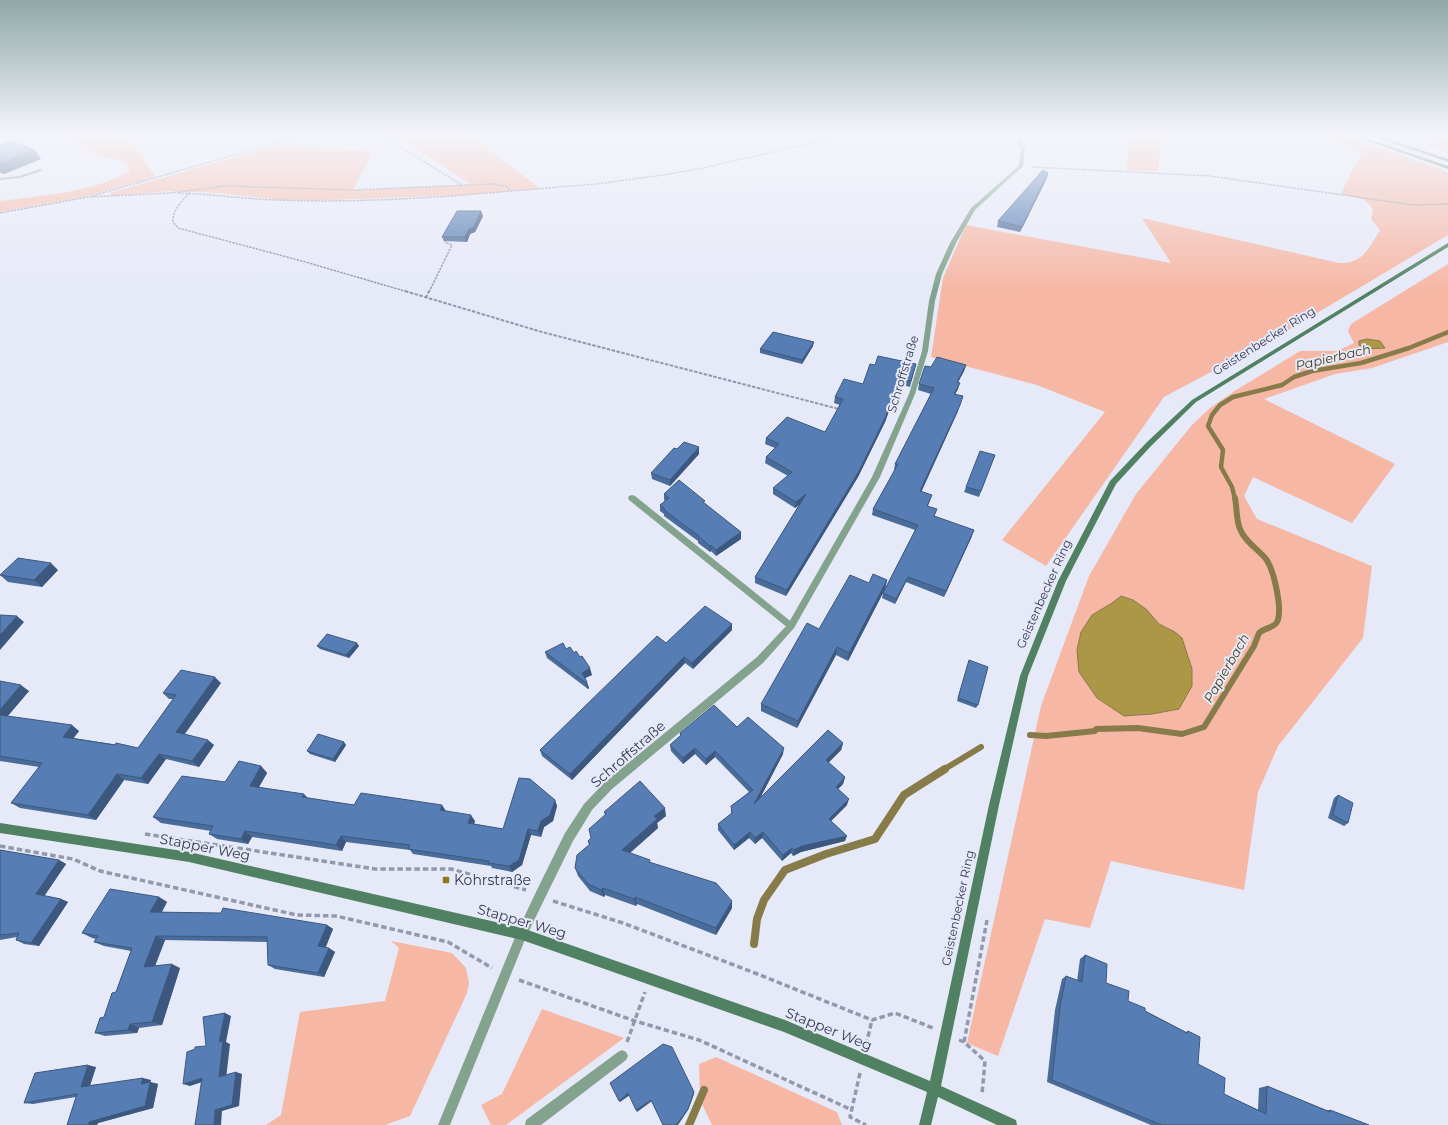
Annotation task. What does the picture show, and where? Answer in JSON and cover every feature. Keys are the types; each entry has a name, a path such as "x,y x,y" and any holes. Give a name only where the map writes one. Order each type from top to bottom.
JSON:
{"main road":[{"name":"Geistenbecker Ring","path":"925,1125 946,1034 994,805 1024,676 1062,581 1113,483 1148,444 1194,402 1448,245"},
{"name":"Stapper Weg","path":"0,828 188,857 522,934 785,1026 934,1089 1011,1125"}],"street":[{"name":"Schroffstraße","path":"522,934 569,837 590,805 608,786 760,660 791,626 876,477 912,394 925,351 939,274 953,243 973,209 999,186"},
{"path":"632,498 791,626"},
{"path":"444,1125 522,934"},
{"path":"531,1125 622,1056"}],"path":[{"path":"88,197 124,186"},
{"path":"170,193 234,186"},
{"path":"253,186 353,190 448,186"},
{"path":"506,186 510,188 511,191"},
{"path":"0,213 51,202 88,197 170,193 189,193 278,200 329,200 465,195 566,186"},
{"path":"1285,186 1413,205 1448,204"},
{"path":"189,193 173,214 173,221 175,226 190,232 302,261 550,334 840,410"},
{"path":"426,298 447,258 452,245 445,242 449,236"},
{"path":"138,833 375,869 451,869 520,887 540,896 630,926 755,973 872,1020 895,1013 964,1042 985,1061 980,1110"},
{"path":"0,846 73,859 100,871 297,915 336,916 448,942 486,965 505,974 635,1021 699,1040 852,1110"},
{"path":"628,1038 650,979"},
{"path":"866,1125 850,1118 872,1020"}],"shaded area":[{"path":"91,186 122,186 88,196 0,212 0,201 50,195"},
{"path":"133,186 355,186 353,190 436,186 538,186 541,189 465,195 329,200 281,200 218,193 170,191 112,196 110,193"},
{"path":"1344,186 1448,186 1448,235 1275,338 1164,397 1046,566 1002,540 1105,412 1037,385 931,357 943,278 966,225 1171,263 1142,218 1339,263 1347,263 1360,258 1369,249 1380,230 1371,219 1373,210 1367,202 1360,198 1342,195 1341,193"},
{"path":"1448,264 1448,342 1372,368 1335,374 1264,399 1395,464 1352,523 1253,477 1244,496 1257,519 1372,566 1363,638 1278,746 1258,792 1244,890 1111,861 1090,928 1045,919 998,1056 967,1043 1041,706 1089,576 1136,494 1192,425 1210,408 1233,392 1300,351 1337,351 1354,343 1348,331 1351,324","holes":["1121,596 1133,600 1146,609 1159,624 1175,632 1179,709 1152,714 1124,716 1097,698 1079,672 1092,615"]},
{"path":"1367,339 1380,341 1385,348 1366,349 1359,345 1359,341"},
{"path":"1121,596 1133,600 1146,609 1159,624 1175,632 1182,638 1192,669 1192,686 1179,709 1152,714 1124,716 1097,698 1079,672 1077,650 1081,632 1092,615"},
{"path":"391,941 452,953 466,968 469,983 467,993 410,1116 385,1125 266,1125 281,1115 300,1012 385,1001 399,948"},
{"path":"542,1009 624,1038 506,1125 491,1125 481,1105 502,1094"},
{"path":"716,1057 837,1112 842,1125 712,1125 700,1100 699,1064"}],"building":[{"path":"1028,186 1042,186 1022,227 998,221"},
{"path":"457,211 481,211 474,227 469,229 465,237 442,237"},
{"path":"773,332 814,342 802,360 760,349"},
{"path":"878,356 916,364 911,381 900,378 886,416 859,471 787,590 755,577 806,494 796,502 773,488 792,472 766,457 779,444 766,438 787,417 825,432 843,399 835,397 844,379 863,384 870,364 875,365"},
{"path":"937,357 966,365 957,382 960,383 954,394 963,396 920,491 932,495 927,506 937,509 934,516 974,530 946,591 908,577 896,599 883,593 918,525 873,509 898,464 895,464 934,388 919,384 925,366 931,367"},
{"path":"684,442 699,447 670,480 651,473 674,448 677,449"},
{"path":"980,451 995,455 981,491 966,487"},
{"path":"679,480 705,501 703,502 741,532 716,550 664,510 665,509 660,505 669,498 664,494"},
{"path":"18,558 51,563 34,580 0,575"},
{"path":"873,574 887,580 849,653 837,647 798,721 761,704 807,623 819,629 850,575 869,583"},
{"path":"705,606 732,624 692,663 684,657 570,774 540,750 657,636 666,643"},
{"path":"0,615 17,616 0,635"},
{"path":"327,634 357,643 346,655 317,646"},
{"path":"563,643 566,649 570,647 574,653 576,651 580,657 582,656 590,668 582,673 587,682 586,683 545,652"},
{"path":"969,660 988,667 978,705 958,698"},
{"path":"181,670 215,677 176,732 208,740 192,761 159,754 141,778 117,774 88,815 11,803 42,763 0,756 0,715 72,725 63,737 115,745 116,743 138,748 176,695 163,693"},
{"path":"0,681 21,685 0,710"},
{"path":"714,705 737,727 748,717 784,748 754,804 828,730 843,743 826,760 845,777 836,787 849,799 829,819 847,836 802,846 794,850 792,848 783,855 763,832 755,838 750,832 734,845 718,824 732,813 731,806 753,790 715,751 706,759 695,748 683,758 670,745 681,735 680,733"},
{"path":"318,734 344,742 333,759 307,751"},
{"path":"239,761 261,766 250,786 304,794 302,797 354,805 361,793 442,805 440,810 471,815 468,823 503,829 519,778 530,779 555,800 550,815 541,821 538,831 528,829 519,860 509,866 488,863 489,861 408,849 410,845 341,836 336,845 245,831 241,839 209,834 213,826 153,817 182,776 225,782"},
{"path":"640,781 665,808 654,816 657,819 622,850 650,860 649,862 716,883 732,901 716,928 635,897 634,899 603,888 601,890 588,884 575,868 577,855 590,844 588,841 591,838 589,829 606,814 604,812"},
{"path":"1338,795 1353,803 1348,823 1333,815"},
{"path":"0,850 59,860 36,894 61,899 31,943 16,940 19,933 0,935"},
{"path":"110,889 159,897 150,912 221,913 223,908 327,925 318,946 329,948 318,973 268,965 267,937 156,936 144,967 172,964 152,1022 130,1024 128,1030 95,1033 100,1018 104,1017 112,993 116,992 132,948 94,942 98,936 82,933"},
{"path":"1085,955 1107,964 1106,983 1129,991 1128,1001 1145,1008 1145,1011 1187,1033 1188,1031 1200,1037 1198,1064 1225,1078 1224,1094 1266,1114 1267,1086 1330,1112 1330,1110 1369,1125 1162,1125 1052,1080 1060,1007 1066,976 1082,982"},
{"path":"225,1013 219,1042 223,1041 219,1077 236,1072 232,1105 215,1110 214,1125 195,1125 202,1078 183,1084 187,1052 195,1049 195,1047 206,1046 203,1017"},
{"path":"663,1044 672,1047 694,1092 688,1109 676,1125 663,1125 651,1100 636,1110 628,1093 619,1101 610,1083"},
{"path":"88,1065 81,1087 143,1078 141,1084 150,1082 145,1106 89,1122 89,1125 67,1125 77,1094 24,1103 35,1073"}],"waterway":[{"name":"Papierbach","path":"1235,499 1232,487 1221,467 1223,450 1208,426 1212,415 1220,405 1233,397 1282,385 1294,377 1312,371 1361,363 1409,348 1448,332"},
{"name":"Papierbach","path":"1030,735 1046,736 1095,731 1096,729 1138,728 1182,734 1204,727 1254,646 1259,633 1276,624 1279,616 1277,590 1272,572 1263,555 1248,542 1242,534 1238,521 1235,498"},
{"name":"Papierbach","path":"943,770 981,747"},
{"name":"Papierbach","path":"754,944 757,919 764,900 785,870 826,854 875,839 904,795 945,769"},
{"name":"Papierbach","path":"689,1125 704,1090"}],"place":[{"name":"Kohrstraße","path":"446,880"}]}
